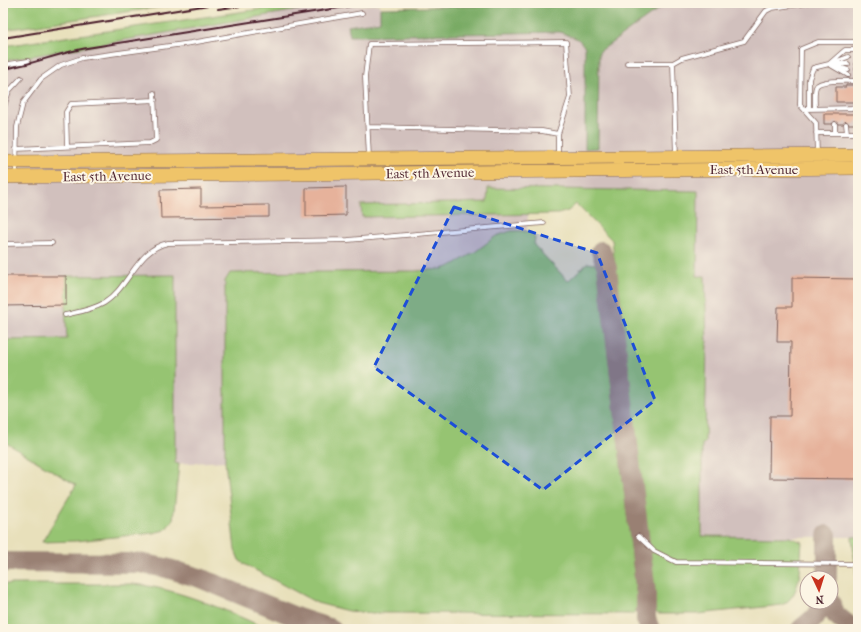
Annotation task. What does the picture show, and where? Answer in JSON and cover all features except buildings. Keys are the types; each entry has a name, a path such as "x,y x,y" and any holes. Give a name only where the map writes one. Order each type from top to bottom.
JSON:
{"main road":[{"name":"East 5th Avenue","path":"9,162 676,156 816,160 858,155"},
{"name":"East 5th Avenue","path":"9,177 858,168"}],"lane":[{"path":"627,63 673,63 682,58 744,40 766,10 806,3"},
{"path":"9,177 9,162 16,149 17,127 23,103 41,79 61,65 82,58 191,43 362,13"},
{"path":"369,159 365,77 369,44 566,42 570,97 558,134 558,158"},
{"path":"777,169 816,160 816,123 800,105 802,49 818,42 858,42"},
{"path":"829,64 845,50 858,50"},
{"path":"809,109 809,79 813,68 848,57"},
{"path":"3,65 28,61"},
{"path":"673,63 676,156 675,170"},
{"path":"829,64 848,64"},
{"path":"829,64 848,70"},
{"path":"829,64 848,75"},
{"path":"3,110 9,92 21,78"},
{"path":"815,109 816,87 818,84 824,82 858,81"},
{"path":"3,92 9,92"},
{"path":"16,149 150,143 156,140 154,93"},
{"path":"67,146 66,112 71,104 155,100"},
{"path":"835,108 835,114"},
{"path":"846,108 846,114"},
{"path":"803,109 858,108 858,114"},
{"path":"835,124 835,133"},
{"path":"846,124 847,133"},
{"path":"816,133 858,133 858,124"},
{"path":"368,127 542,131 558,134"},
{"path":"232,175 234,160"},
{"path":"65,315 88,310 104,303 117,292 149,252 156,246 168,243 348,240 544,223"},
{"path":"3,244 52,243"},
{"path":"638,536 654,551 676,562 858,564"}],"highlighted area":[{"path":"454,207 597,253 655,400 543,490 374,367"}],"shaded area":[{"path":"667,3 858,3 858,537 702,537 702,443 705,443 707,343 705,276 697,276 698,191 488,189 488,202 362,205 362,217 528,214 527,231 511,231 460,262 442,269 416,271 230,273 225,281 225,461 175,464 175,318 130,275 66,276 67,339 3,340 3,61 309,8 380,4 380,21 348,26 560,32 578,39 585,47 585,148 597,148 599,52"}],"green space":[{"path":"3,3 188,3 3,30"},
{"path":"667,3 599,52 598,148 585,149 585,47 578,39 560,32 350,36 348,26 380,21 380,8"},
{"path":"267,8 309,8 3,61 3,46"},
{"path":"488,188 698,191 697,276 705,276 707,343 705,443 702,444 702,536 789,537 802,542 797,586 794,594 789,600 782,605 698,614 658,614 655,611 612,240 576,204 568,211 558,214 362,217 361,205 487,202"},
{"path":"511,231 524,231 533,235 535,238 534,245 568,281 587,263 595,264 598,268 638,607 634,614 373,613 348,611 317,603 239,560 235,550 225,461 225,281 230,273 416,271 442,269 451,266 475,252 496,236"},
{"path":"175,275 175,463 179,464 173,520 165,530 153,533 76,541 42,542 76,485 3,441 3,340 67,339 65,305 66,276"},
{"path":"852,537 858,537 858,591"},
{"path":"3,584 134,584 168,590 185,595 267,629 3,629"}],"taxiway":[{"path":"601,251 607,268 646,593 646,619 650,629"},
{"path":"827,535 827,570"},
{"path":"3,562 139,563 166,568 200,578 298,618 332,629"},
{"path":"801,629 815,617 819,610"},
{"path":"834,610 836,615 853,629"}],"railway":[{"path":"3,38 221,3"},
{"path":"218,9 264,3"},
{"path":"3,69 24,65 87,48 351,6 402,3"}]}
